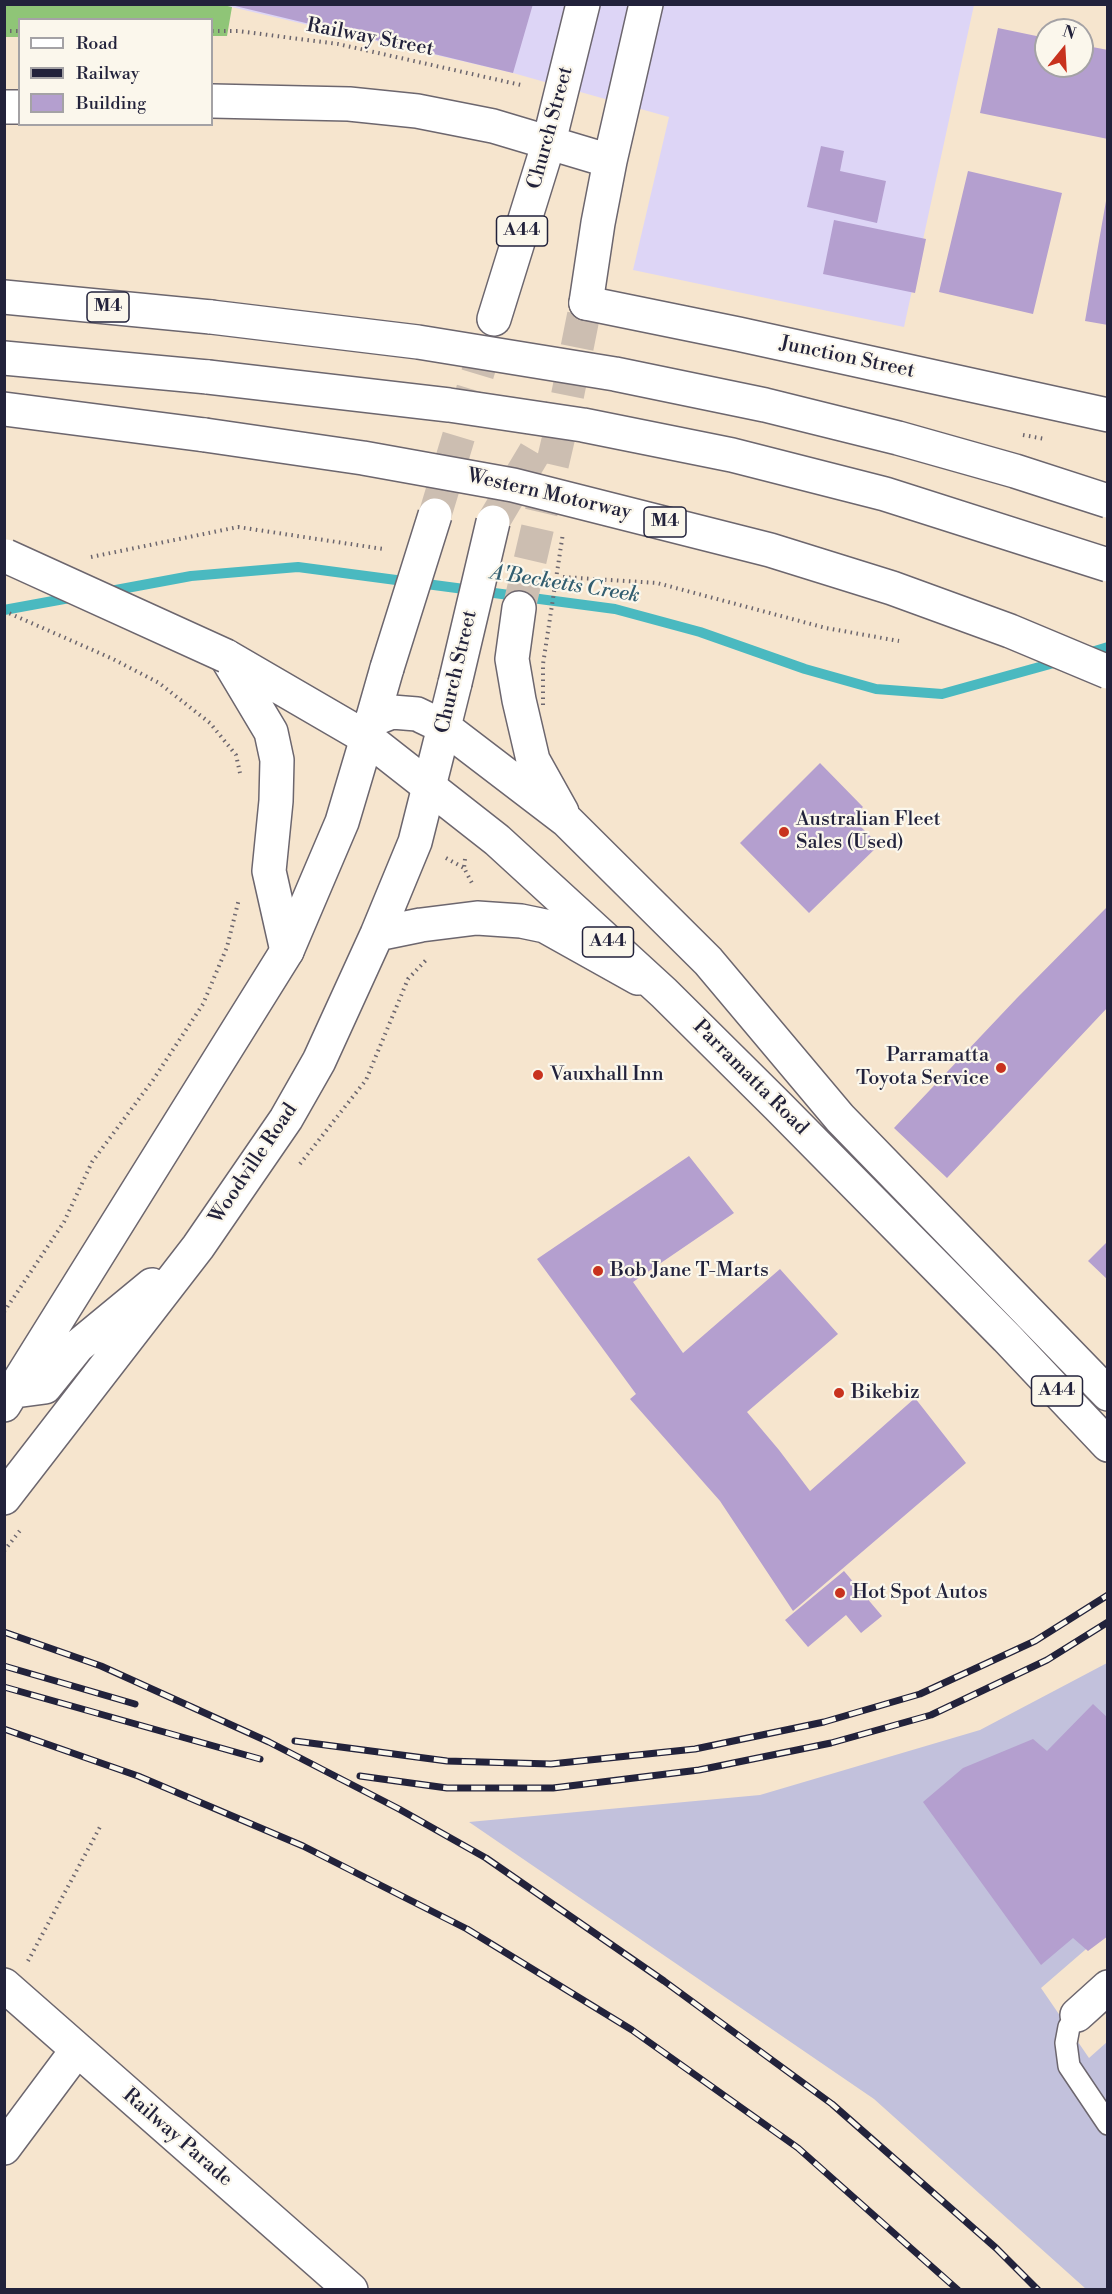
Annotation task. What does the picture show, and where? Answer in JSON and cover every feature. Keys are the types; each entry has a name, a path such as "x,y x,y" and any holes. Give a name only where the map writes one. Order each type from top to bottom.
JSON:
{"main road":[{"name":"Church Street","path":"494,319 549,142 583,4"},
{"path":"213,101 349,104 417,111 493,126 610,161 646,4"},
{"name":"Junction Street","path":"610,161 586,303 1107,415"},
{"name":"M4","path":"4,297 211,317 418,342 615,374 765,405 898,438 1015,471 1107,501"},
{"path":"4,358 208,377 404,400 583,425 732,455 885,494 1107,565"},
{"name":"Western Motorway","path":"4,409 363,458 513,485 771,550 892,588 1010,631 1107,672"},
{"path":"10,1398 287,951 342,822 435,515"},
{"name":"Church Street","path":"430,788 493,522"},
{"path":"4,555 226,656 370,729"},
{"name":"A44","path":"519,608 512,659 531,703 533,760 567,821"},
{"path":"226,656 271,732 275,750 277,760 276,801 269,871 287,951"},
{"name":"Parramatta Road","path":"1107,1394 840,1118 708,961 567,821 444,727 417,714 392,712 370,729 430,788 497,840 664,993 1007,1338 1107,1445"},
{"name":"Woodville Road","path":"4,1498 198,1247 286,1119 319,1061 377,934 415,842 430,788"},
{"path":"377,934 421,925 477,918 521,921 545,926 664,993"},
{"path":"10,1398 45,1387 78,1347 198,1247"},
{"path":"1077,2015 1107,1987"},
{"name":"Railway Parade","path":"8,1988 351,2289"},
{"path":"4,2148 77,2050"}],"lane":[{"path":"1077,2015 1069,2027 1066,2043 1069,2066 1107,2124"}],"path":[{"name":"Railway Street","path":"213,31 238,31 338,45 521,85"},
{"path":"531,703 543,664 564,523"},
{"path":"88,558 238,527 383,549"},
{"path":"563,577 657,583 755,607 826,628 899,641"},
{"path":"4,611 113,659 159,683 210,723 236,755 243,783"},
{"path":"4,1312 64,1222 92,1162 153,1080 202,1004 227,947 240,894"},
{"path":"8,1988 100,1827"}],"shaded area":[{"path":"223,5 974,5 904,327 633,270 669,117 513,73"},
{"path":"1107,1663 1107,1931 1041,1988 1089,2058 1107,2042 1107,2289 1086,2289 874,2099 469,1822 760,1795 980,1730"}],"green space":[{"path":"5,5 223,5 232,7 227,36 213,36 213,18 18,18 18,37 5,37"}],"building":[{"path":"227,4 533,4 513,73"},
{"path":"998,28 1034,36 1034,78 1094,78 1094,47 1108,50 1108,139 980,113"},
{"path":"821,146 844,151 840,171 886,181 877,223 807,207"},
{"path":"968,171 1062,193 1033,314 939,292"},
{"path":"1106,201 1108,201 1108,325 1085,321"},
{"path":"834,220 926,239 915,293 823,274"},
{"path":"820,763 863,807 852,818 879,845 809,913 740,843"},
{"name":"Parramatta Toyota Service","path":"1108,906 1108,1007 947,1178 894,1128"},
{"path":"689,1156 734,1213 633,1282 683,1353 780,1269 838,1334 747,1412 810,1491 915,1398 966,1463 793,1611 720,1501 630,1399 636,1394 537,1259"},
{"path":"1108,1241 1108,1280 1088,1261"},
{"name":"Hot Spot Autos","path":"844,1571 882,1616 861,1633 846,1615 808,1647 785,1620"},
{"path":"1093,1704 1108,1718 1108,1936 1088,1951 1073,1938 1041,1965 923,1802 963,1768 1033,1739 1047,1751"}],"waterway":[{"name":"A'Becketts Creek","path":"105,592 191,576 298,567 615,609 700,632 805,669 876,689 942,694 1061,661"},
{"name":"A'Becketts Creek","path":"4,610 75,597"},
{"name":"A'Becketts Creek","path":"1085,654 1108,647"}],"tunnel":[{"path":"493,522 567,398 586,303"},
{"path":"435,515 494,319"},
{"path":"519,608 562,423"}],"railway":[{"path":"295,1741 447,1761 551,1764 695,1749 824,1722 920,1694 1035,1641 1108,1595"},
{"path":"360,1776 447,1788 553,1788 699,1770 831,1743 931,1715 1047,1660 1108,1622"},
{"path":"4,1632 101,1666 269,1742 399,1809 486,1858 664,1981 832,2104 996,2248 1038,2290"},
{"path":"4,1666 135,1704"},
{"path":"4,1687 260,1759"},
{"path":"4,1729 138,1776 303,1846 467,1929 632,2030 798,2148 958,2290"}],"place":[{"name":"Australian Fleet Sales (Used)","path":"784,832"},
{"name":"Parramatta Toyota Service","path":"1001,1068"},
{"name":"Vauxhall Inn","path":"538,1075"},
{"name":"Bob Jane T-Marts","path":"598,1271"},
{"name":"Bikebiz","path":"839,1393"},
{"name":"Hot Spot Autos","path":"840,1593"}]}
